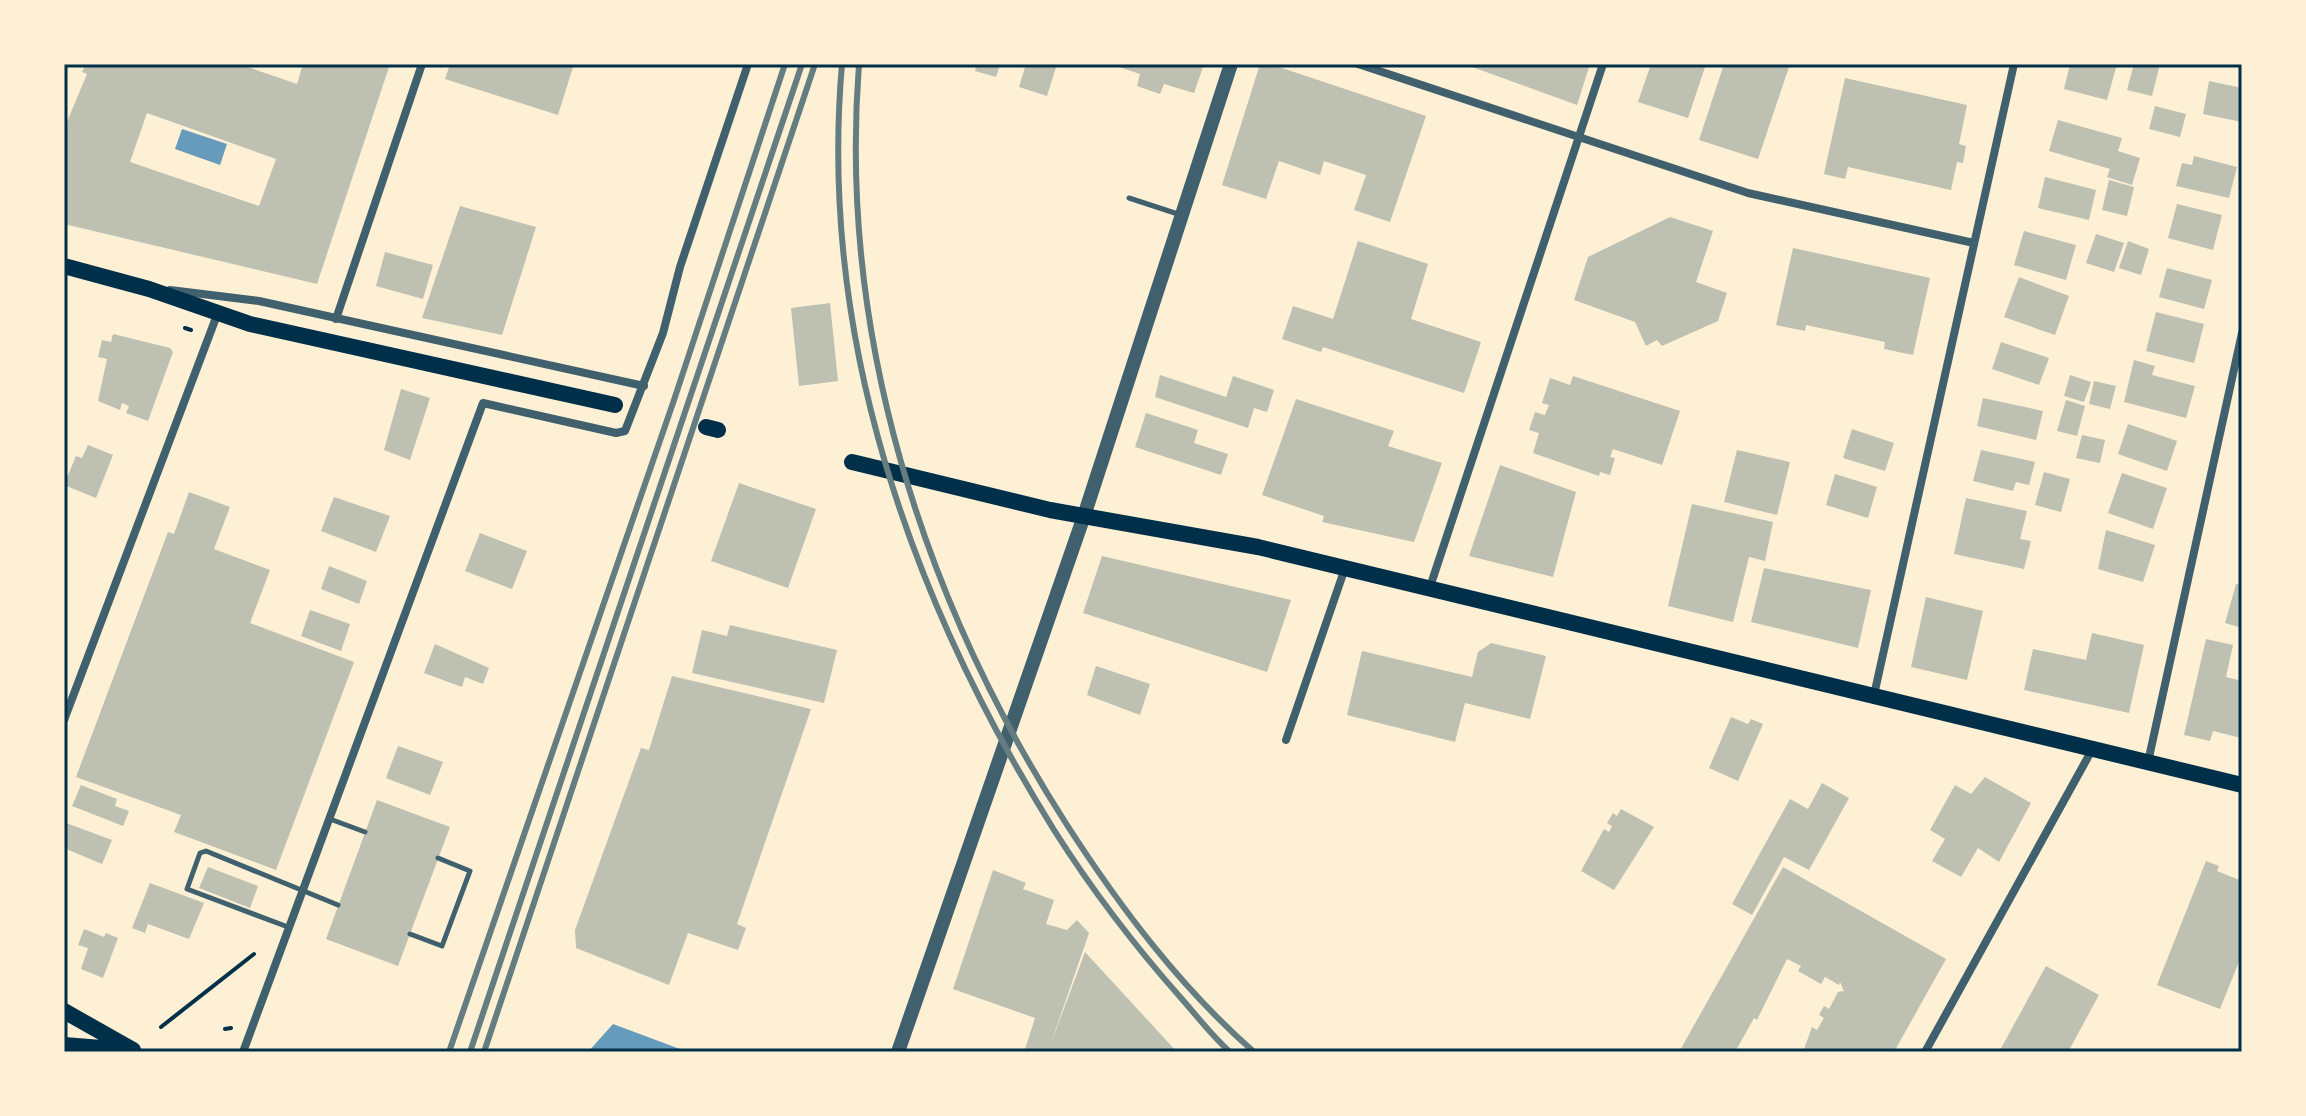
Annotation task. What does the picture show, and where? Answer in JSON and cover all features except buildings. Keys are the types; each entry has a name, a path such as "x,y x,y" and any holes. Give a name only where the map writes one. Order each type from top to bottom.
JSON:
{"main road":[{"path":"64,266 149,289 217,315 615,405"},
{"path":"852,462 1084,516 1221,540 1345,567 2242,785"},
{"path":"64,1011 137,1051"},
{"path":"64,1045 137,1051"}],"street":[{"path":"336,319 422,64"},
{"path":"243,1052 483,403 620,433 629,425 748,64"},
{"path":"898,1052 1084,516 1231,64"},
{"path":"1358,64 1748,193 1974,243"},
{"path":"1430,587 1603,64"},
{"path":"1874,695 2014,64"},
{"path":"149,289 212,293 644,386"},
{"path":"64,720 217,315"},
{"path":"2148,762 2242,333"},
{"path":"1286,740 1345,567"},
{"path":"1925,1052 2093,748"}],"lane":[{"path":"1129,198 1181,215"},
{"path":"330,819 365,832"},
{"path":"289,927 189,890 187,886 200,853 206,851 338,905"},
{"path":"410,934 442,946 448,931 470,871 438,858"}],"path":[{"path":"185,328 191,330"},
{"path":"161,1027 254,954"},
{"path":"225,1029 231,1028"}],"water":[{"path":"182,129 227,144 220,165 175,149"},
{"path":"613,1024 688,1052 588,1052"}],"railway":[{"path":"449,1052 674,400 785,64"},
{"path":"470,1052 802,64"},
{"path":"484,1052 815,64"},
{"path":"842,64 838,166 845,267 861,366 885,464 918,559 957,652 1003,742 1054,830 1130,937 1230,1052"},
{"path":"859,64 856,165 862,265 877,364 901,461 932,556 970,649 1016,738 1067,825 1108,886 1176,973 1254,1052"}]}
